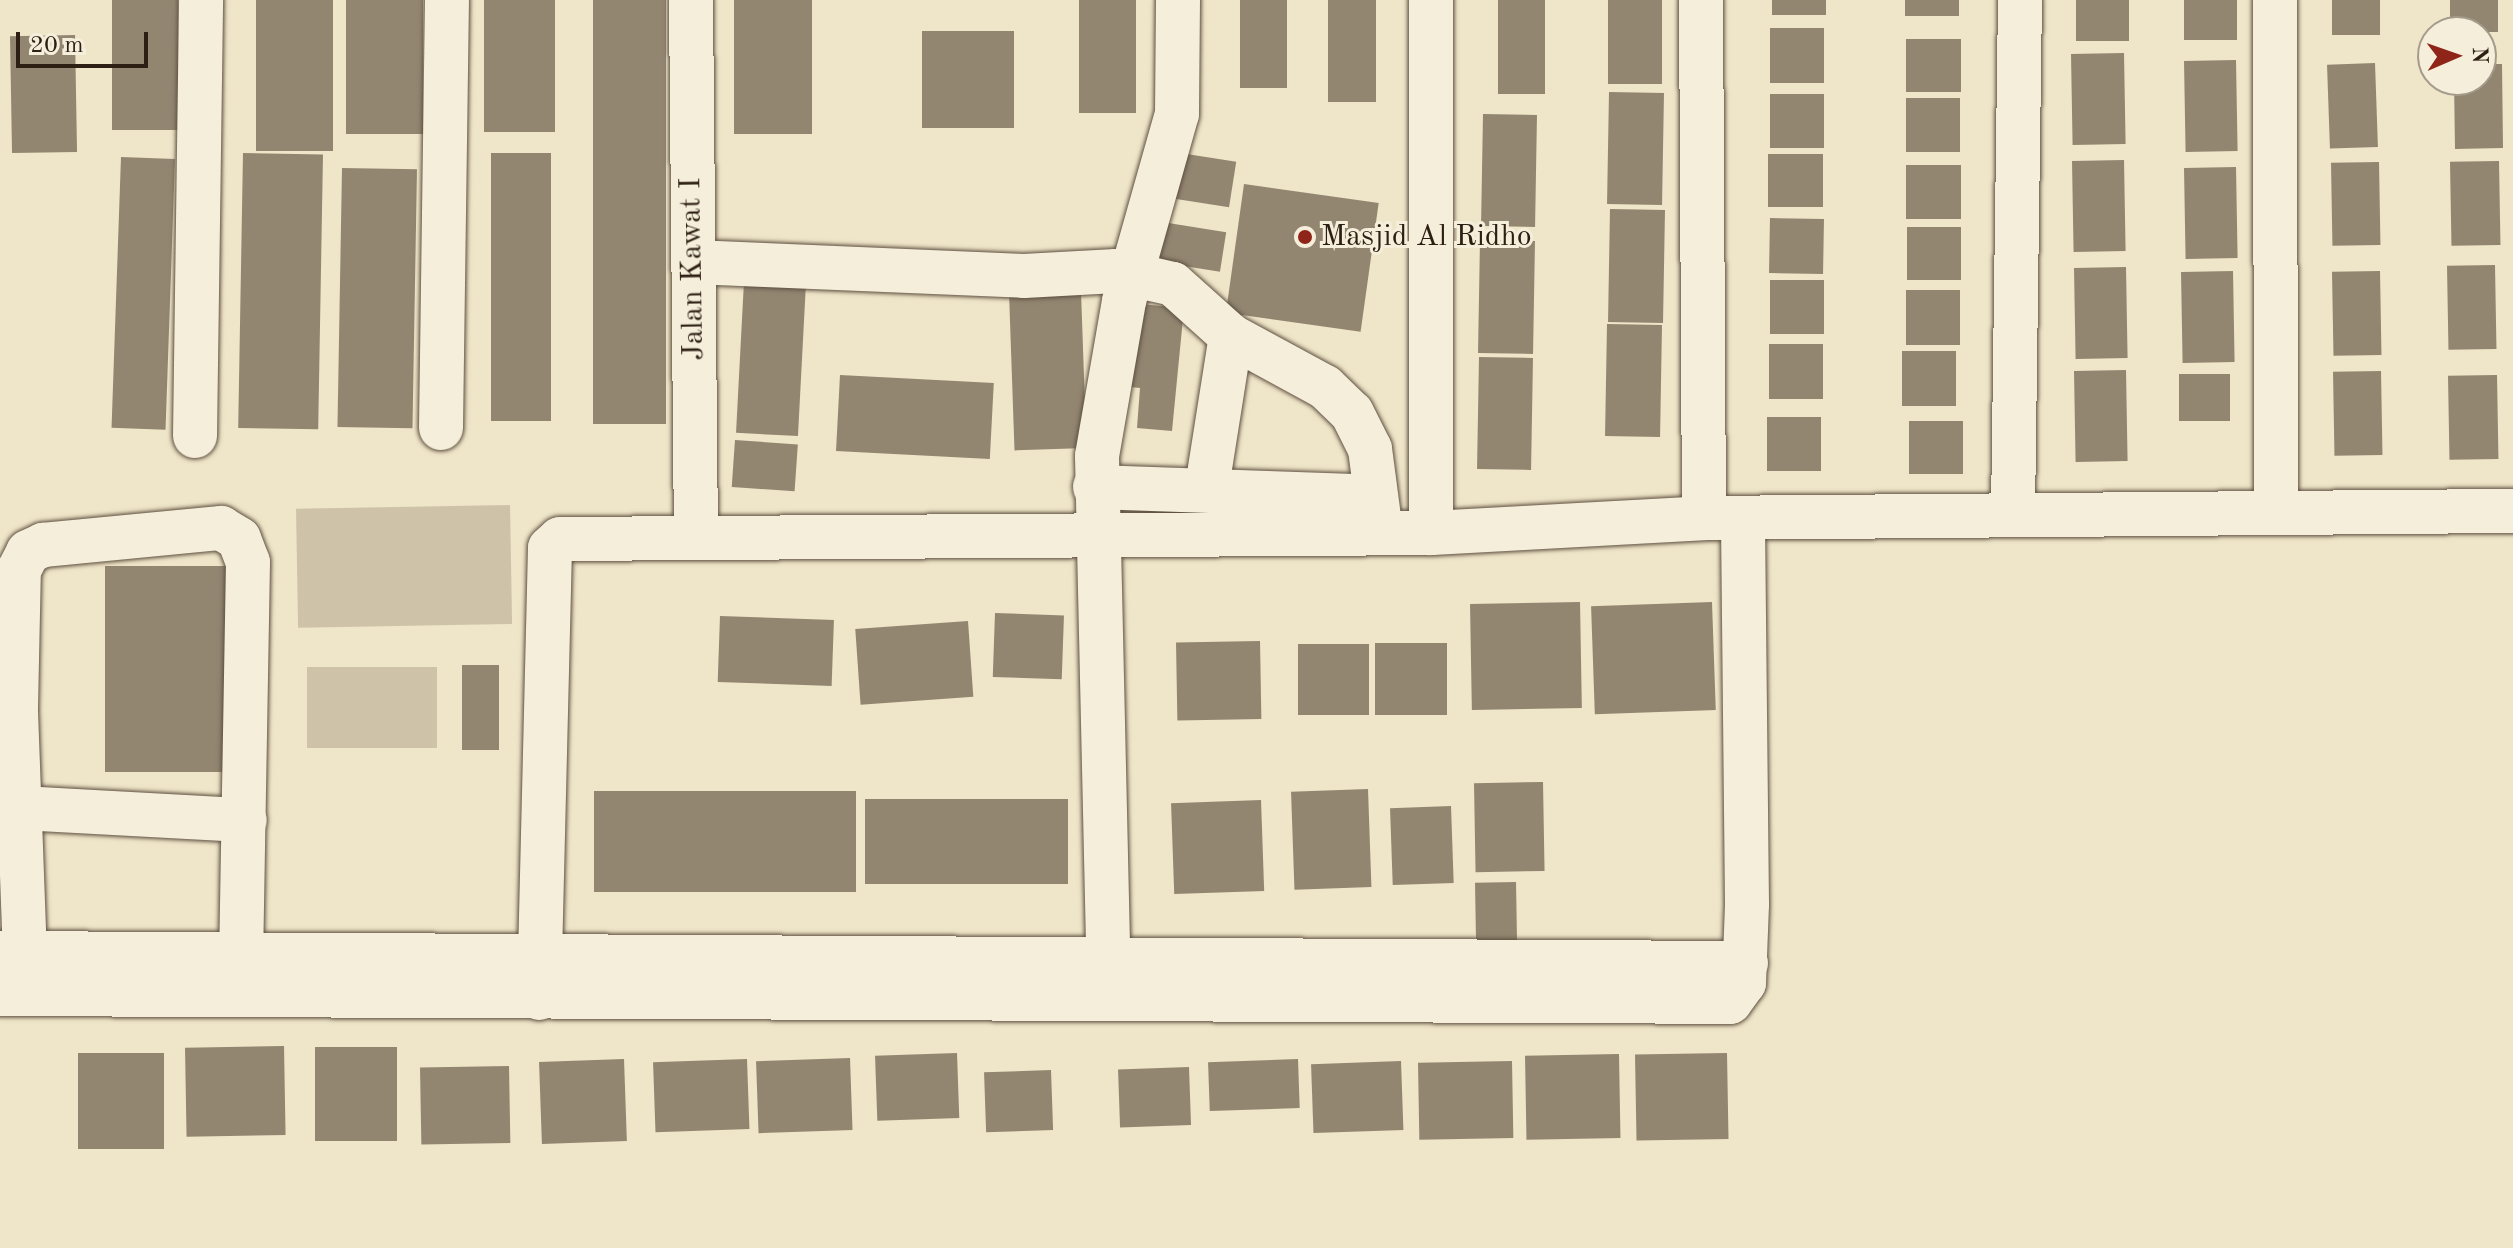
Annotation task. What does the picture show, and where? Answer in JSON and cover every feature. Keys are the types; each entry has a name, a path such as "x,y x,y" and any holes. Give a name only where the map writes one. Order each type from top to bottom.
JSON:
{"street":[{"path":"195,436 201,0"},
{"path":"441,428 447,0"},
{"name":"Jalan Kawat I","path":"691,0 696,538"},
{"path":"1108,981 1095,487 1132,274 1177,114 1178,0"},
{"path":"1431,0 1431,533"},
{"path":"13,974 242,997 540,978 1407,982 1746,963 1701,0"},
{"path":"2013,513 2020,0"},
{"path":"2275,0 2276,513"},
{"path":"693,262 992,275 1132,274 1173,284 1231,336 1325,387 1352,413 1370,449 1378,514"},
{"path":"1207,487 1231,336"},
{"path":"1095,487 1207,487 1378,514 1431,533 1723,519 2013,513 2513,511"},
{"path":"540,978 550,548 575,536 696,538 1096,531 1378,514"},
{"path":"13,974 20,808 19,570 28,552 43,545 221,528 239,539 248,562 240,954 242,997"},
{"path":"20,808 245,820"},
{"path":"13,974 240,954 540,978"}],"shaded area":[{"path":"510,505 512,624 298,628 296,509"},
{"path":"307,667 437,667 437,748 307,748"}],"building":[{"path":"112,0 178,0 178,130 112,130"},
{"path":"256,0 333,0 333,151 256,151"},
{"path":"346,0 423,0 423,134 346,134"},
{"path":"484,0 555,0 555,132 484,132"},
{"path":"593,0 666,0 666,424 593,424"},
{"path":"734,0 812,0 812,134 734,134"},
{"path":"1079,0 1136,0 1136,113 1079,113"},
{"path":"1240,0 1287,0 1287,88 1240,88"},
{"path":"1328,0 1376,0 1376,102 1328,102"},
{"path":"1498,0 1545,0 1545,94 1498,94"},
{"path":"1608,0 1662,0 1662,84 1608,84"},
{"path":"1772,0 1826,0 1826,15 1772,15"},
{"path":"1905,0 1959,0 1959,16 1905,16"},
{"path":"2076,0 2129,0 2129,41 2076,41"},
{"path":"2184,0 2237,0 2237,40 2184,40"},
{"path":"2332,0 2380,0 2380,35 2332,35"},
{"path":"2450,0 2498,0 2498,32 2497,16 2450,16"},
{"path":"1770,28 1824,28 1824,83 1770,83"},
{"path":"922,31 1014,31 1014,128 922,128"},
{"path":"75,35 77,152 12,153 10,36"},
{"path":"1906,39 1961,39 1961,92 1906,92"},
{"path":"2124,53 2126,144 2073,145 2071,54"},
{"path":"2236,60 2238,151 2186,152 2184,61"},
{"path":"2375,63 2378,147 2330,149 2327,65"},
{"path":"2497,64 2502,64 2503,148 2455,149 2454,96 2497,96"},
{"path":"1609,92 1664,93 1662,205 1607,204"},
{"path":"1770,94 1824,94 1824,148 1770,148"},
{"path":"1906,98 1960,98 1960,152 1906,152"},
{"path":"1483,114 1537,115 1535,227 1481,226"},
{"path":"1174,152 1236,162 1229,207 1167,197"},
{"path":"243,153 323,154 318,429 238,428"},
{"path":"491,153 551,153 551,421 491,421"},
{"path":"1768,154 1823,154 1823,207 1768,207"},
{"path":"121,157 175,159 166,430 112,428"},
{"path":"2124,160 2126,251 2074,252 2072,161"},
{"path":"2499,161 2500,245 2451,246 2450,162"},
{"path":"2379,162 2380,245 2332,246 2331,163"},
{"path":"1906,165 1961,165 1961,219 1906,219"},
{"path":"2236,167 2238,258 2186,259 2184,168"},
{"path":"342,168 417,169 412,428 337,427"},
{"name":"Masjid Al Ridho","path":"1244,184 1379,203 1361,332 1226,313"},
{"path":"1610,209 1665,210 1663,323 1608,322"},
{"path":"1770,218 1824,219 1823,274 1769,273"},
{"path":"1162,222 1226,232 1220,272 1156,262"},
{"path":"1907,227 1961,227 1961,280 1907,280"},
{"path":"1480,240 1535,241 1533,354 1478,353"},
{"path":"2495,265 2496,349 2448,350 2447,266"},
{"path":"2126,267 2128,358 2076,359 2074,268"},
{"path":"2233,271 2235,362 2183,363 2181,272"},
{"path":"2380,271 2381,355 2333,356 2332,272"},
{"path":"1770,280 1824,280 1824,334 1770,334"},
{"path":"744,281 806,284 798,436 736,433"},
{"path":"1906,290 1960,290 1960,345 1906,345"},
{"path":"1081,291 1086,448 1015,450 1009,294"},
{"path":"1128,303 1184,308 1172,431 1137,428 1140,388 1120,386"},
{"path":"1607,324 1662,325 1660,437 1605,436"},
{"path":"1769,344 1823,344 1823,399 1769,399"},
{"path":"1902,351 1956,351 1956,406 1902,406"},
{"path":"1479,357 1533,358 1531,470 1477,469"},
{"path":"2126,370 2128,461 2076,462 2074,371"},
{"path":"2381,371 2382,455 2334,456 2333,372"},
{"path":"2179,374 2230,374 2230,421 2179,421"},
{"path":"840,375 994,383 990,459 836,451"},
{"path":"2497,375 2498,459 2449,460 2448,376"},
{"path":"1767,417 1821,417 1821,471 1767,471"},
{"path":"1909,421 1963,421 1963,474 1909,474"},
{"path":"735,440 798,444 795,491 732,487"},
{"path":"105,566 234,566 234,772 105,772"},
{"path":"1580,602 1582,708 1472,710 1470,604"},
{"path":"1712,602 1716,710 1595,714 1591,606"},
{"path":"995,613 1064,615 1062,679 993,677"},
{"path":"720,616 834,620 832,686 718,682"},
{"path":"968,621 973,697 861,705 855,629"},
{"path":"1260,641 1261,719 1177,720 1176,642"},
{"path":"1375,643 1447,643 1447,715 1375,715"},
{"path":"1298,644 1369,644 1369,715 1298,715"},
{"path":"462,665 499,665 499,750 462,750"},
{"path":"1543,782 1545,871 1476,872 1474,783"},
{"path":"1368,789 1371,887 1294,890 1291,792"},
{"path":"594,791 856,791 856,892 594,892"},
{"path":"865,799 1068,799 1068,884 865,884"},
{"path":"1261,800 1264,891 1174,894 1171,803"},
{"path":"1451,806 1454,883 1393,885 1390,808"},
{"path":"1516,882 1517,941 1476,942 1475,883"},
{"path":"284,1046 286,1135 187,1137 185,1048"},
{"path":"315,1047 397,1047 397,1141 315,1141"},
{"path":"78,1053 164,1053 164,1149 78,1149"},
{"path":"957,1053 959,1118 877,1121 875,1056"},
{"path":"1727,1053 1729,1139 1637,1141 1635,1055"},
{"path":"1619,1054 1620,1138 1526,1140 1525,1056"},
{"path":"850,1058 853,1130 759,1133 756,1061"},
{"path":"624,1059 627,1141 542,1144 539,1062"},
{"path":"747,1059 749,1129 656,1132 653,1062"},
{"path":"1298,1059 1300,1108 1210,1111 1208,1062"},
{"path":"1401,1061 1403,1130 1313,1133 1311,1064"},
{"path":"1512,1061 1513,1138 1419,1140 1418,1063"},
{"path":"509,1066 510,1143 421,1145 420,1068"},
{"path":"1189,1067 1191,1125 1120,1127 1118,1069"},
{"path":"1051,1070 1053,1130 986,1132 984,1072"}],"place":[{"name":"Masjid Al Ridho","path":"1305,237"}]}
